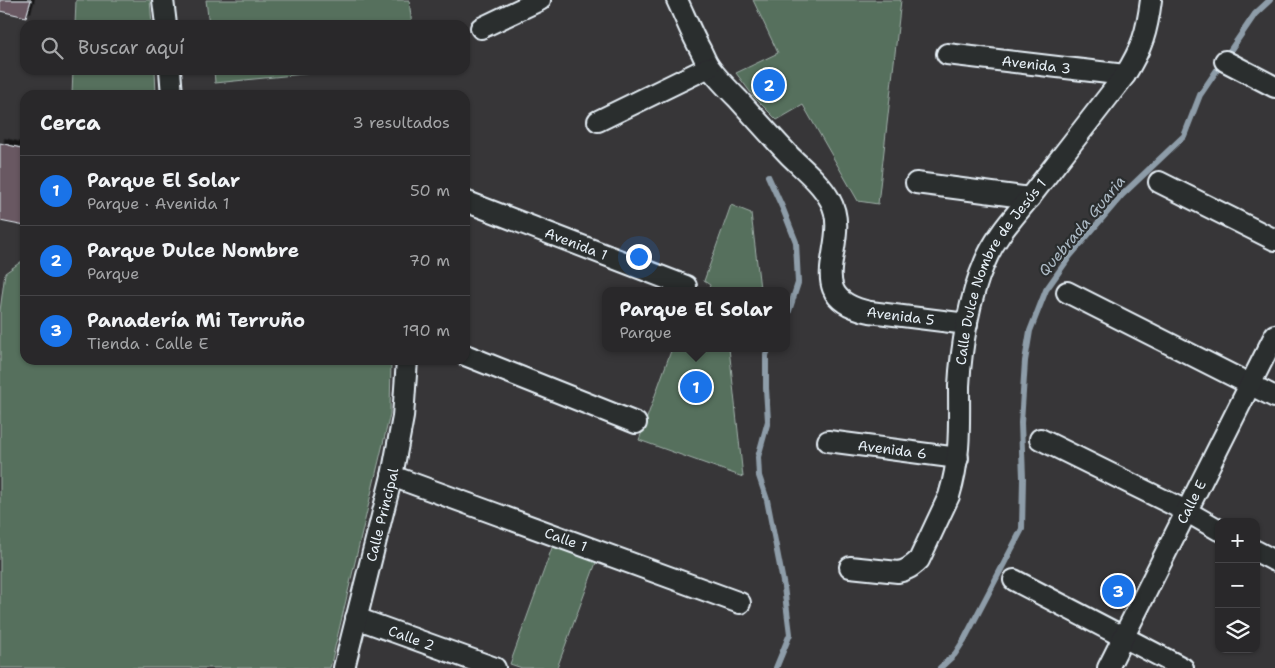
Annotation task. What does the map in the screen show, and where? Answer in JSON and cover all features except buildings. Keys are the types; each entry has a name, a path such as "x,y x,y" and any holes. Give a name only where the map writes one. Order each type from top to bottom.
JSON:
{"street":[{"path":"163,0 165,20"},
{"path":"482,28 540,0"},
{"path":"598,121 709,67 677,0"},
{"name":"Calle Dulce Nombre de Jesús 1","path":"850,567 898,572 911,568 919,560 949,496 958,458 960,373 973,294 984,263 998,236 1030,198 1125,75 1145,36 1150,0"},
{"name":"Avenida 3","path":"947,54 1125,75"},
{"path":"1225,61 1275,87"},
{"name":"Avenida 5","path":"709,67 768,133 819,184 831,201 835,215 836,232 830,280 839,298 860,310 967,324"},
{"path":"1077,69 1094,86 1098,110"},
{"path":"170,75 172,90"},
{"path":"1159,182 1275,240"},
{"path":"916,184 1030,198"},
{"path":"983,192 994,201 998,209 1000,217 998,236"},
{"name":"Avenida 1","path":"470,203 686,286"},
{"path":"1067,292 1275,397"},
{"name":"Calle E","path":"1108,668 1275,335"},
{"path":"470,358 636,423"},
{"name":"Calle Principal","path":"344,668 392,476 403,417 407,365"},
{"path":"1040,439 1186,511 1215,528"},
{"name":"Avenida 6","path":"828,440 958,458"},
{"name":"Calle 1","path":"392,476 740,603"},
{"path":"1260,553 1275,561"},
{"path":"1014,580 1183,668"},
{"name":"Calle 2","path":"356,618 495,668"}],"green space":[{"path":"76,0 150,0 152,20 75,20"},
{"path":"206,0 409,0 411,20 208,20"},
{"path":"753,0 901,0 878,204 858,201 803,105 777,120 754,97 736,73 778,53"},
{"path":"73,75 155,75 156,90 72,90"},
{"path":"214,75 294,75 215,83"},
{"path":"731,205 751,213 760,287 709,287 710,285 704,281"},
{"path":"20,262 20,365 391,365 390,414 330,668 0,668 0,311 5,273"},
{"path":"671,352 729,352 743,477 639,440"},
{"path":"553,545 597,560 557,668 522,668 510,664"}],"waterway":[{"name":"Quebrada Guaria","path":"940,668 955,654 964,640 1022,529 1021,423 1025,361 1030,331 1046,290 1070,256 1122,195 1184,136 1200,95 1255,14 1270,0"},
{"path":"768,176 796,242 798,283 790,308"},
{"path":"767,352 766,388 768,421 758,457 759,476 767,500 784,587 790,634 776,668"}],"place":[{"name":"Parque Dulce Nombre","path":"769,85"},
{"name":"Parque El Solar","path":"696,387"},
{"name":"Panadería Mi Terruño","path":"1118,591"}]}
